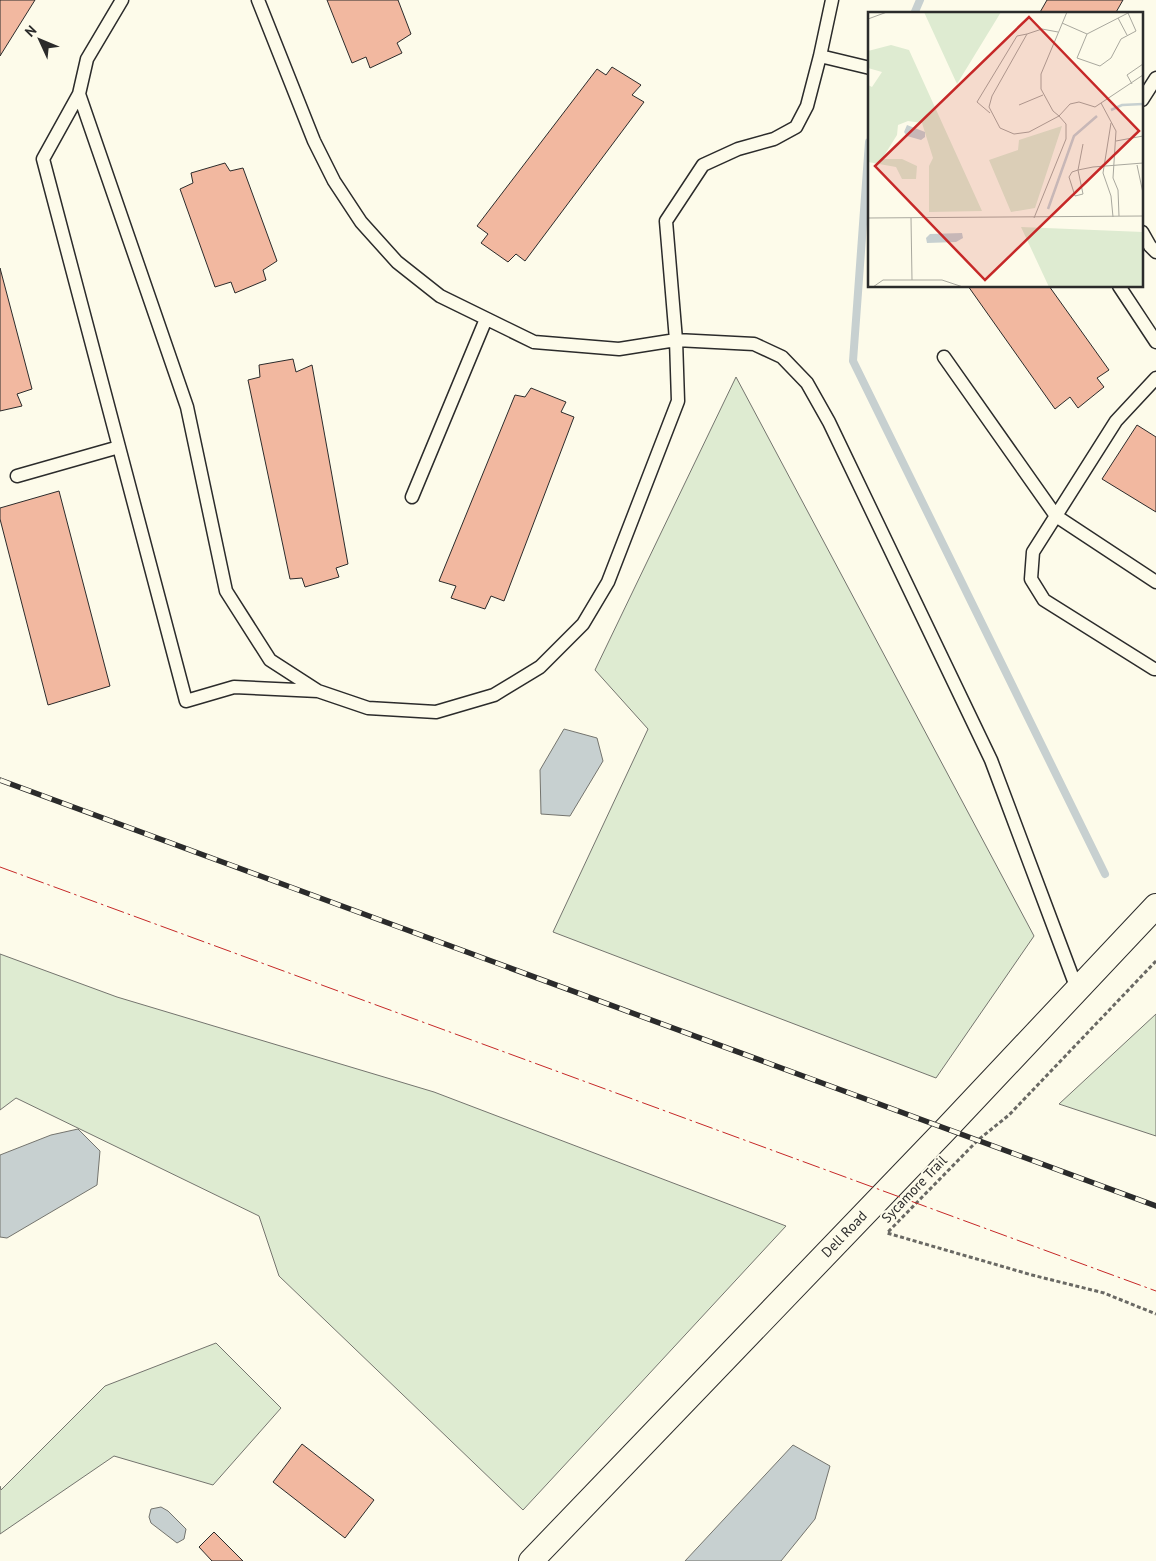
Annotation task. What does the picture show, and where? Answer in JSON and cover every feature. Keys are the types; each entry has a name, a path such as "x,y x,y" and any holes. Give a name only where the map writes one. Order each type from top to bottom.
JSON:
{"street":[{"name":"Dell Road","path":"531,1561 940,1135 1156,906"}],"lane":[{"path":"122,0 87,59 79,94 43,159 186,701 234,687 318,691"},
{"path":"258,0 314,141 334,181 361,222 397,262 440,296 534,342 619,349 676,340 754,344 782,357 807,383 829,422 991,760 1077,989"},
{"path":"79,94 187,407 226,591 270,660 318,691 368,708 436,712 494,695 540,667 584,624 608,582 678,402 676,340 666,221 703,165 738,150 774,139 796,127 807,106 832,0"},
{"path":"820,56 868,68"},
{"path":"1144,97 1156,78"},
{"path":"1144,235 1156,252"},
{"path":"1120,288 1156,342"},
{"path":"412,497 486,319"},
{"path":"944,357 1056,516 1156,582"},
{"path":"1156,378 1116,421 1033,552 1031,579 1044,600 1156,669"},
{"path":"17,476 119,447"}],"path":[{"name":"Sycamore Trail","path":"1156,961 1009,1115 978,1140 887,1233 1032,1275 1104,1293 1156,1314"}],"green space":[{"path":"736,377 1034,936 936,1078 553,932 648,729 595,670"},
{"path":"0,954 117,997 434,1092 786,1226 523,1510 279,1276 259,1216 16,1098 0,1110"},
{"path":"1156,1014 1156,1136 1059,1104"},
{"path":"216,1343 281,1408 213,1485 114,1456 0,1534 0,1486 1,1490 105,1386"}],"shaded area":[{"path":"564,729 597,738 603,761 570,816 541,814 540,770"},
{"path":"78,1129 100,1151 97,1185 7,1238 0,1237 0,1155 51,1135"},
{"path":"793,1445 830,1466 815,1519 781,1561 685,1561"},
{"path":"161,1507 168,1511 186,1529 184,1539 177,1543 151,1523 149,1517 151,1509"}],"building":[{"path":"0,0 35,0 0,56"},
{"path":"327,0 398,0 411,34 397,43 402,53 370,68 366,57 352,63"},
{"path":"1047,0 1123,0 1116,12 1040,12"},
{"path":"612,67 641,85 632,95 644,102 525,261 516,254 508,262 481,243 488,234 477,226 597,69 606,75"},
{"path":"225,163 230,171 243,168 277,261 263,270 266,280 235,293 231,282 215,287 180,189 193,183 191,173"},
{"path":"0,268 32,389 17,394 22,406 0,411"},
{"path":"969,288 1050,288 1109,370 1097,378 1104,387 1078,408 1070,397 1055,409"},
{"path":"293,359 296,372 312,365 348,564 336,568 339,577 305,587 302,578 290,579 248,380 260,377 259,365"},
{"path":"531,388 566,402 561,412 574,417 504,601 491,596 485,609 451,598 456,586 439,581 515,395 525,397"},
{"path":"1137,425 1156,437 1156,512 1102,479"},
{"path":"59,491 110,686 48,705 0,519 0,508"},
{"path":"302,1444 374,1500 345,1538 273,1482"},
{"path":"214,1532 243,1561 212,1561 199,1547"}],"waterway":[{"path":"915,12 920,0"},
{"path":"868,156 853,361 1105,874"}],"railway":[{"path":"0,780 1156,1206"}],"power":[{"path":"0,867 1156,1291"}]}
